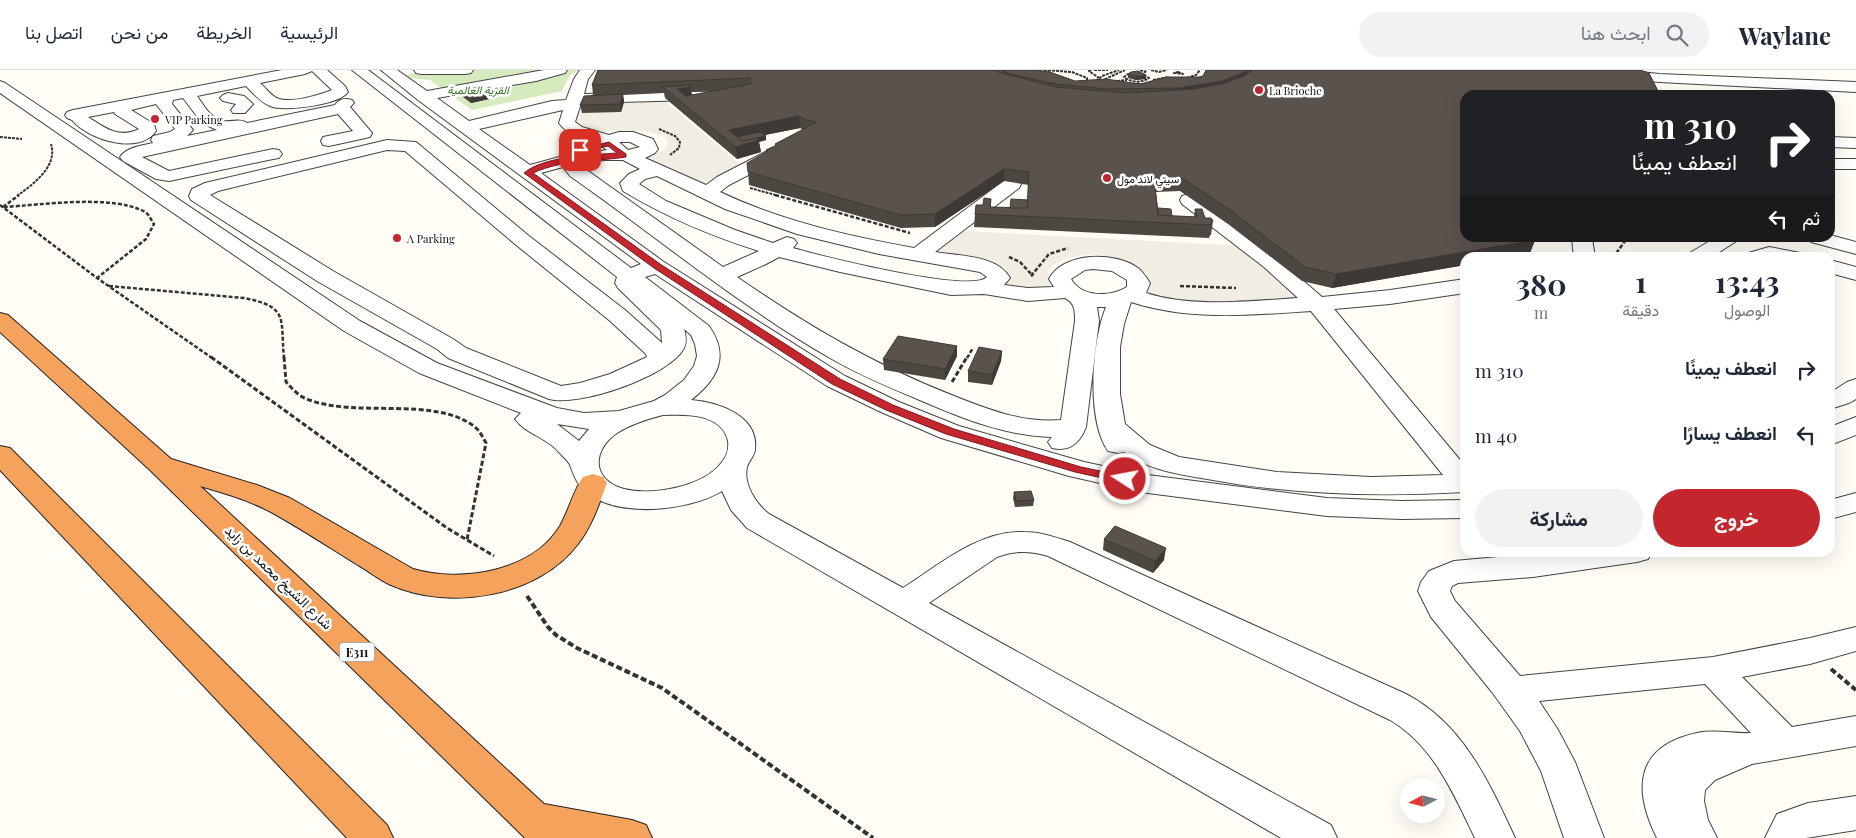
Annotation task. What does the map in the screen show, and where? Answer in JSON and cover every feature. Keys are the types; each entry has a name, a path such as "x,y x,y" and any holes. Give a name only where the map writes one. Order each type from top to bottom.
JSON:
{"highway":[{"name":"شارع الشيخ محمد بن زايد","path":"0,320 160,464 544,829"},
{"path":"0,454 373,838"},
{"path":"160,464 247,491 280,505 402,577 417,583 438,586 456,586 496,581 513,576 544,559 566,540 573,530 588,473"},
{"path":"544,829 632,838"}],"street":[{"path":"3,70 112,138 132,137 148,131 148,127 121,111 128,104"},
{"path":"62,108 128,104 168,96 191,98 228,91 249,81 305,70"},
{"path":"421,70 466,70"},
{"path":"588,70 581,79 572,102 566,120 568,126 581,133 609,142 624,155 656,170 663,171 706,194 804,230 918,255 978,265 993,270 999,278 997,282 986,288"},
{"path":"1578,70 1856,85"},
{"path":"323,74 360,71 371,96 425,138 572,102 750,93"},
{"path":"554,71 527,79 459,89 409,124 212,187 199,193 198,196 358,295 466,358 558,394 575,394 655,364 671,350 675,338 674,333 668,323 628,287 626,282 628,276"},
{"path":"1838,73 1856,85"},
{"path":"249,81 274,102 283,104 340,92 323,74"},
{"path":"1653,74 1672,90"},
{"path":"0,86 352,326 428,368 550,415 584,421 622,419"},
{"path":"228,91 245,117 260,118 371,96 409,124"},
{"path":"110,160 111,155 120,150 172,138 184,132 184,129 164,105 164,101 168,96"},
{"path":"191,98 187,110 196,119 208,120 217,126 235,126 371,96"},
{"path":"364,133 371,96"},
{"path":"286,150 169,176 162,175 129,157 140,151 371,96"},
{"path":"0,102 359,348 381,361 444,390 542,426 567,442 588,473 605,492 622,498 642,501 664,500 705,488 722,478 733,467 741,454 742,442 738,431 730,421 717,414 701,409 663,408 635,414 606,428 594,439 587,451 588,473"},
{"path":"164,198 188,183 234,169 409,124"},
{"path":"409,124 406,144 412,147 522,240 617,315 658,352 659,358 655,364"},
{"path":"315,144 409,124 450,132 519,167 657,266 836,381 890,408 950,432 1079,470 1140,483 1327,507 1401,510 1460,493"},
{"path":"450,132 628,276 701,331 709,348 706,366 701,376 683,395 663,408"},
{"path":"619,137 633,137 644,140 649,146 649,149 643,152 578,159 537,167 519,167 527,160 609,142 619,137"},
{"path":"706,194 723,181 798,142"},
{"path":"1835,142 1856,143"},
{"path":"1835,149 1856,150"},
{"path":"578,159 572,166 576,172 723,276 826,345 854,361 913,388 996,422 1044,430 1073,427"},
{"path":"1835,164 1856,164"},
{"path":"140,181 178,180 234,169"},
{"path":"656,170 631,180 629,183 630,187 659,204 689,218 778,249 826,262 888,276 968,289 986,288 1021,294 1073,294 1101,300 1127,296 1180,306 1217,308 1318,305 1460,287"},
{"path":"918,255 1012,184"},
{"path":"1189,200 1271,263 1318,305 1460,486"},
{"path":"723,276 759,260 804,230"},
{"path":"1705,252 1721,242"},
{"path":"1833,242 1856,248"},
{"path":"1030,455 1060,444 1070,434 1073,427 1088,315 1073,294 1062,285 1060,279 1063,272 1080,264 1119,266 1136,277 1139,283 1137,290 1127,296 1114,311 1106,375 1113,427 1124,458 1140,483"},
{"path":"628,276 657,266"},
{"path":"1835,268 1856,274"},
{"path":"358,295 366,307 426,342 432,353 428,368"},
{"path":"1835,400 1856,387"},
{"path":"1113,427 1143,453 1173,464 1235,475 1330,484 1460,492"},
{"path":"733,467 738,500 746,511 765,525 1317,838"},
{"path":"1835,508 1856,502"},
{"path":"903,604 986,550 1000,544 1029,541 1059,549 1393,704 1412,715 1429,728 1454,760 1495,838"},
{"path":"1584,838 1558,765 1530,714 1513,690 1439,604 1434,590 1436,582 1454,572 1533,566 1600,557"},
{"path":"1513,690 1713,670 1810,651 1856,639"},
{"path":"1713,670 1768,746"},
{"path":"1697,838 1688,821 1684,803 1685,788 1692,776 1703,768 1768,746 1856,731"},
{"path":"1678,838 1664,811 1659,793 1661,777 1668,764 1680,754 1697,748 1768,746"},
{"path":"1785,838 1791,826 1808,820 1856,813"}],"path":[{"path":"1037,70 1045,72 1072,72 1082,75 1088,80 1086,86 1091,88"},
{"path":"1099,78 1089,71 1108,70"},
{"path":"1099,84 1096,81 1099,78 1119,70"},
{"path":"1099,84 1126,70"},
{"path":"1140,70 1145,72 1149,70 1174,72"},
{"path":"1127,80 1124,77 1125,75 1141,74 1149,70"},
{"path":"1186,78 1199,73 1200,70"},
{"path":"1112,81 1127,80 1141,82 1149,78 1141,74"},
{"path":"1148,83 1170,77"},
{"path":"1192,77 1200,80"},
{"path":"1168,81 1173,80"},
{"path":"1099,84 1108,82"},
{"path":"0,137 22,138"},
{"path":"2,206 46,171 54,160 54,150 49,142"},
{"path":"2,206 98,203 128,205 147,213 154,224 146,239 97,278"},
{"path":"2,206 108,286 177,332 447,528 499,560 513,576 548,627 556,635 577,648 662,688 873,838"},
{"path":"108,286 244,298 264,302 276,310 282,320 281,332 286,382 304,399 338,409 435,412 460,418 477,428 486,443 466,540"},
{"path":"947,390 973,348"}],"green space":[{"name":"القرية العالمية","path":"416,70 579,70 570,75 562,91 472,110 430,80 408,78 407,75 418,72"}],"shaded area":[{"path":"660,97 742,166 699,184 648,158 665,149 668,142 663,136 644,131 591,131 581,128 574,123 580,100"},
{"path":"966,231 1246,246 1300,293 1290,301 1219,303 1177,300 1145,295 1149,286 1146,274 1131,264 1111,257 1090,254 1064,259 1051,266 1048,271 1051,290 1019,292 1007,286 1006,267 933,254"}],"building":[{"name":"سيتي لاند مول","path":"598,70 993,70 1056,87 1126,93 1194,89 1222,84 1242,77 1253,70 1640,70 1649,73 1658,90 1460,90 1460,242 1523,242 1336,274 1305,267 1230,210 1182,178 1154,179 1158,215 1197,217 1195,209 1202,209 1205,218 1211,218 1213,221 1211,221 1211,225 975,214 976,205 983,205 984,198 991,199 990,207 1027,208 1029,172 1004,169 935,214 901,215 748,172 747,163 777,145 775,144 817,122 806,120 799,116 729,130 742,141 756,138 759,140 736,147 663,87 688,85 691,87 677,89 686,96 751,84 750,78 592,85"},
{"path":"1002,70 1047,71 1075,81 1106,79 1140,84 1167,77 1199,77 1203,76 1206,70 1250,70 1222,81 1179,88 1108,89 1056,84 1010,74"},
{"path":"1138,71 1146,75 1136,77 1128,74 1131,72"},
{"path":"477,87 488,95 470,99 459,91"},
{"path":"623,94 620,104 580,105 584,96"},
{"path":"760,132 766,136 742,141 737,137"},
{"path":"1011,199 1028,200 1027,208 1010,208"},
{"path":"1158,208 1171,209 1172,216 1158,215"},
{"path":"898,336 957,346 945,369 883,359"},
{"path":"979,347 1002,351 992,375 968,371"},
{"path":"1031,491 1034,500 1016,501 1014,492"},
{"path":"1115,526 1166,548 1155,561 1104,539"}],"place":[{"name":"La Brioche","path":"1259,90"},
{"name":"VIP Parking","path":"155,119"},
{"name":"سيتي لاند مول","path":"1107,178"},
{"name":"A Parking","path":"397,238"}],"route":[{"path":"580,150 609,144 624,155 592,157 544,165 528,173 657,266 786,351 836,381 890,408 950,432 1079,470 1125,479"}]}
